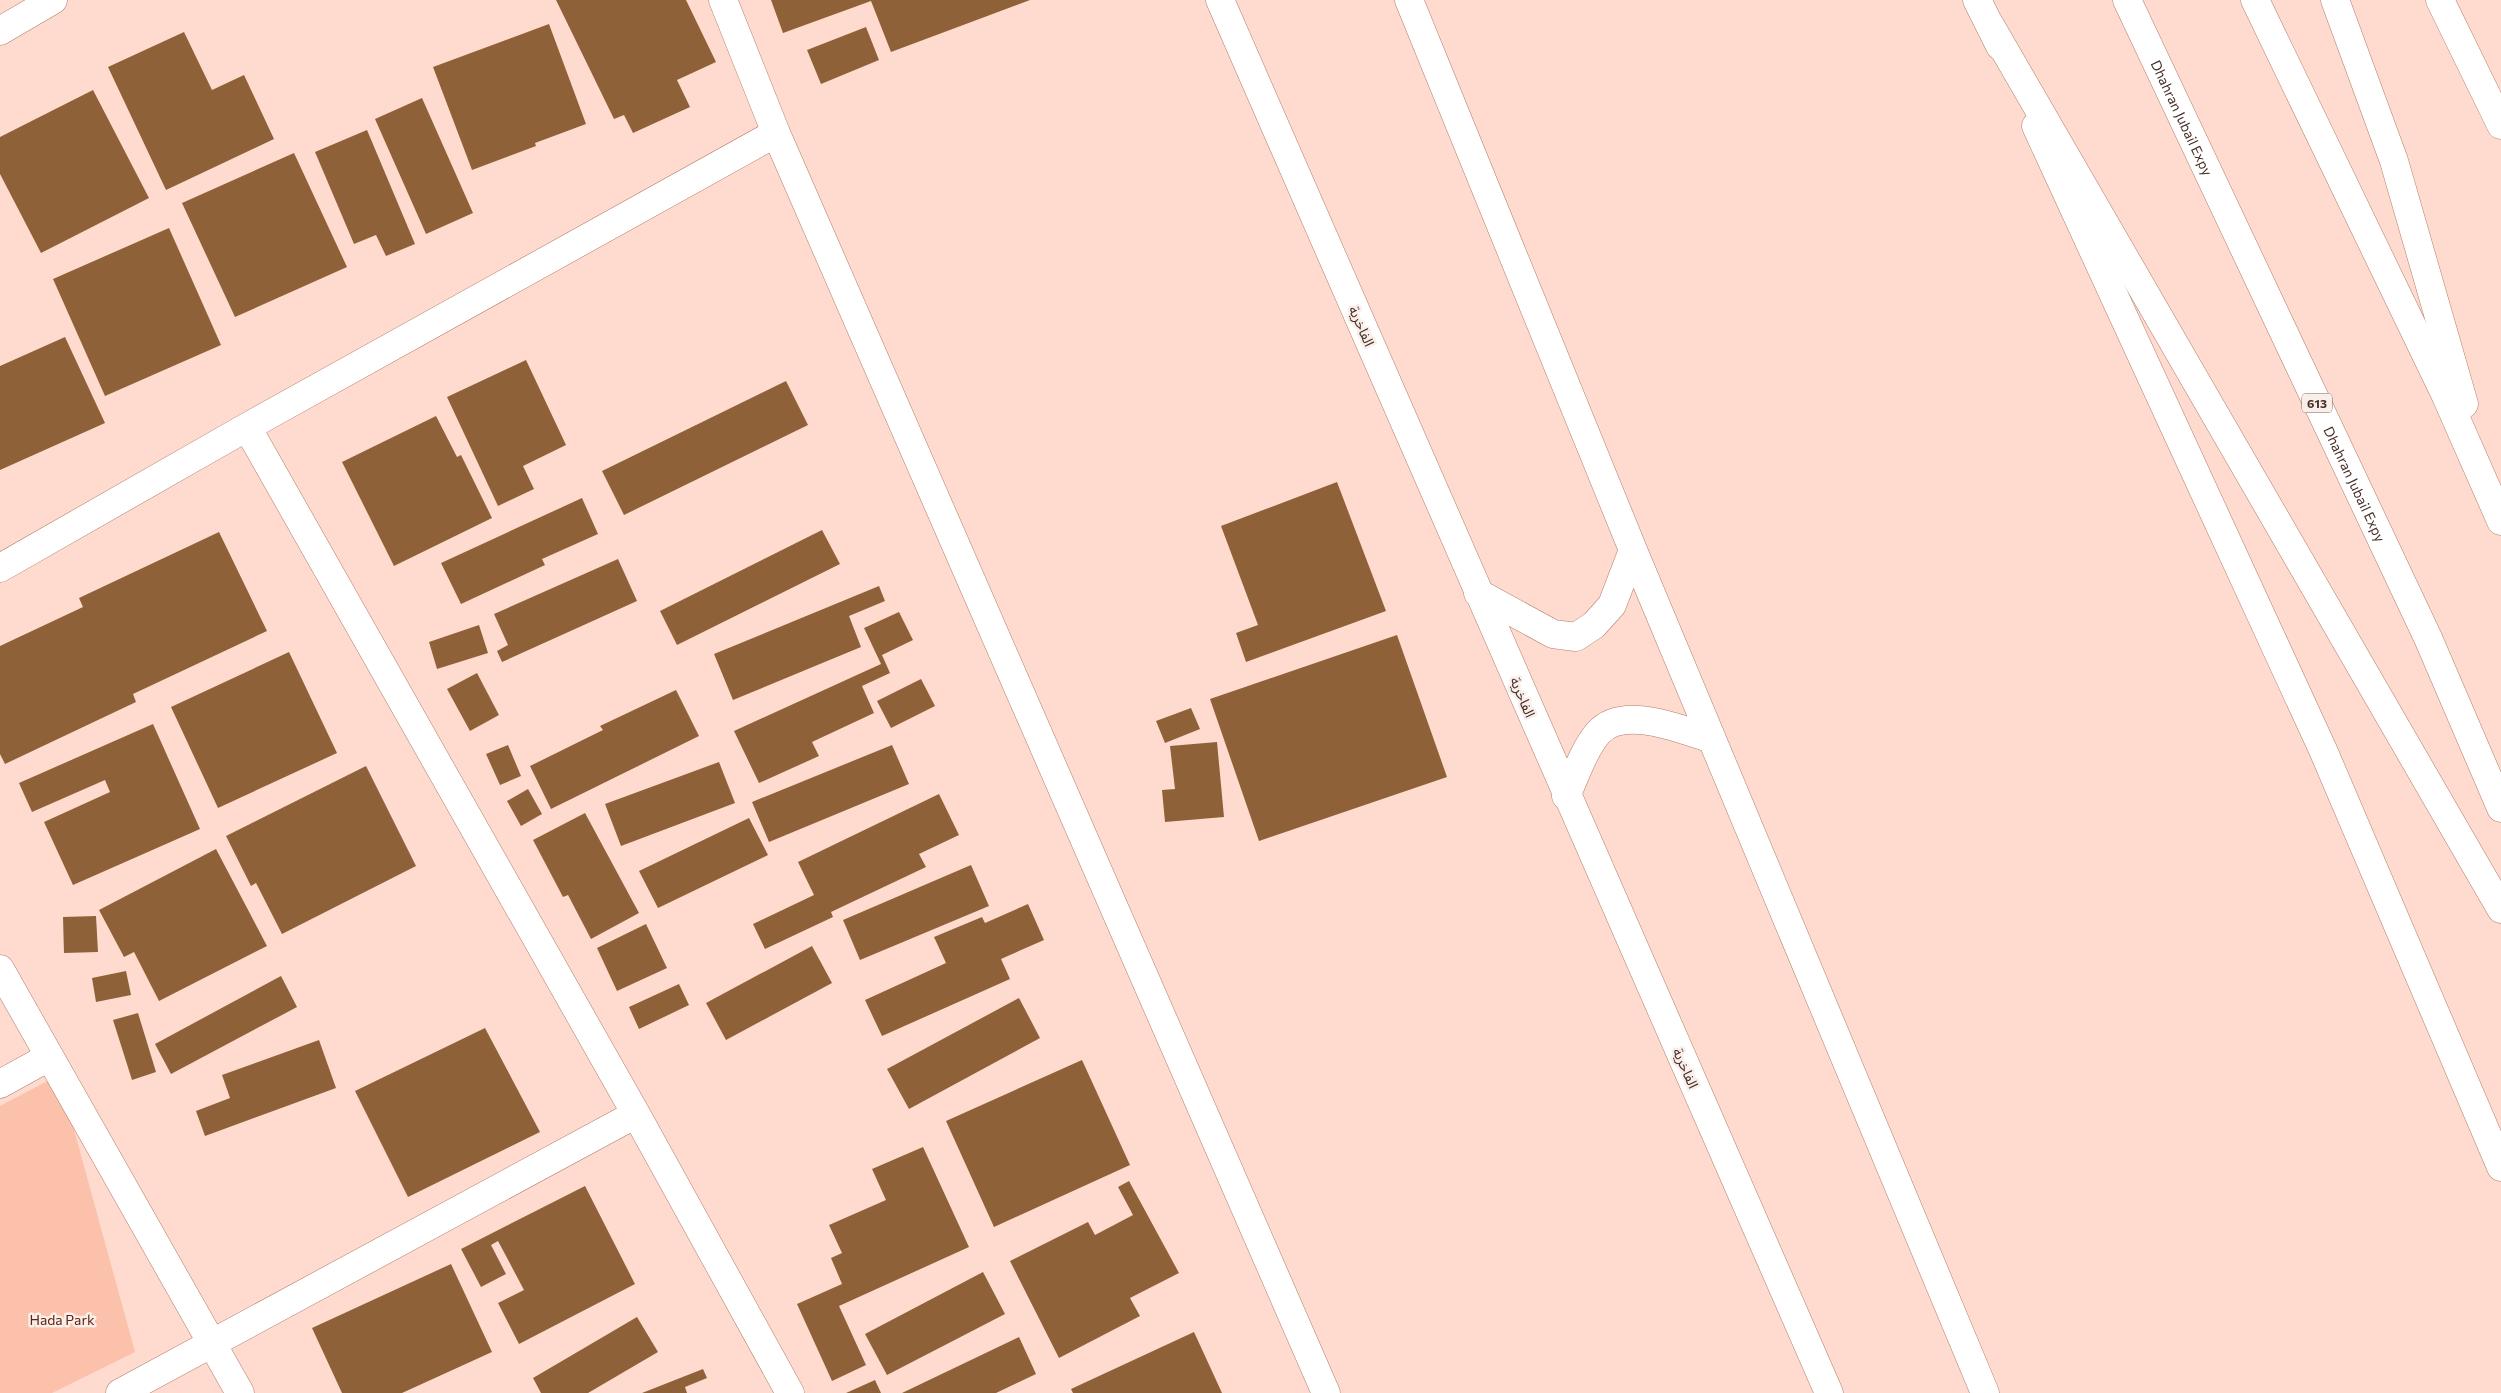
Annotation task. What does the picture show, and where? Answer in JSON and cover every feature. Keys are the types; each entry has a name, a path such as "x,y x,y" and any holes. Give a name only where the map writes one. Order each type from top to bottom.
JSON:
{"main road":[{"path":"0,31 53,0"},
{"path":"723,0 776,133 1326,1393"},
{"name":"الفاخرية","path":"1220,0 1566,796 1829,1393"},
{"path":"1409,0 1712,739 1985,1393"},
{"path":"1977,0 2501,909"},
{"name":"Dhahran Jubail Expy","path":"2126,0 2428,638 2501,808"},
{"path":"2255,0 2446,396 2496,511"},
{"path":"2335,0 2394,161 2496,511"},
{"path":"2440,0 2501,125"},
{"path":"1990,25 2323,750 2501,1167"},
{"path":"0,568 247,427 776,133"},
{"path":"247,427 636,1114 790,1393"},
{"path":"1478,593 1553,634 1576,637 1594,625 1612,605 1634,550"},
{"path":"1566,796 1587,749 1599,732 1612,723 1628,719 1640,720 1662,724 1712,739"},
{"path":"0,969 240,1393"},
{"path":"0,1084 48,1056"},
{"path":"120,1393 636,1114"}],"green space":[{"name":"Hada Park","path":"59,1075 135,1352 52,1393 0,1393 0,1106"}],"building":[{"path":"556,0 686,0 716,62 677,80 690,107 633,133 624,115 614,119"},
{"path":"771,0 1030,0 891,52 871,1 783,33"},
{"path":"549,24 586,124 535,143 536,146 472,170 433,67"},
{"path":"866,27 879,60 821,84 807,50"},
{"path":"184,32 212,90 244,75 274,139 166,190 108,67"},
{"path":"93,90 149,198 41,253 0,174 0,137"},
{"path":"422,98 473,213 426,234 375,119"},
{"path":"367,130 415,244 386,256 376,235 354,244 315,152"},
{"path":"294,153 347,267 235,317 182,203"},
{"path":"169,228 221,345 105,396 53,279"},
{"path":"65,337 105,423 0,470 0,366"},
{"path":"526,360 566,445 523,466 534,489 498,506 447,397"},
{"path":"786,381 808,425 624,515 602,471"},
{"path":"436,416 457,457 461,455 492,518 394,566 342,462"},
{"path":"1337,482 1386,611 1246,662 1236,633 1258,625 1221,526"},
{"path":"582,498 598,534 542,559 545,565 461,604 441,563"},
{"path":"822,530 840,564 677,645 660,611"},
{"path":"219,532 267,631 133,694 136,702 5,764 0,754 0,646 83,607 79,598"},
{"path":"618,559 637,601 502,662 497,651 508,645 494,614"},
{"path":"879,586 885,601 849,616 861,647 733,700 714,654"},
{"path":"899,612 913,640 882,655 890,673 862,686 874,713 812,742 819,756 759,783 734,731 881,664 864,628"},
{"path":"479,625 488,653 437,669 429,642"},
{"path":"1397,635 1447,777 1259,841 1210,699"},
{"path":"289,652 337,753 218,808 171,707"},
{"path":"477,673 499,715 470,731 447,689"},
{"path":"921,679 935,706 891,728 877,701"},
{"path":"676,690 699,736 551,809 530,766 603,730 600,726"},
{"path":"1191,708 1200,729 1165,743 1156,721"},
{"path":"153,724 200,829 73,885 44,822 110,792 105,780 32,812 19,783"},
{"path":"1217,742 1224,817 1165,822 1162,790 1175,789 1170,746"},
{"path":"508,745 521,776 500,785 486,754"},
{"path":"892,745 909,784 769,842 752,802"},
{"path":"719,762 735,803 621,846 605,804"},
{"path":"366,766 416,866 282,934 256,883 251,886 226,836"},
{"path":"528,789 542,814 521,826 507,801"},
{"path":"939,794 959,835 919,854 926,867 831,912 833,917 765,949 753,924 814,895 798,862"},
{"path":"585,813 639,913 591,939 568,895 563,897 533,840"},
{"path":"749,818 768,855 658,908 639,871"},
{"path":"216,849 267,946 159,1001 134,952 124,957 99,910"},
{"path":"971,865 989,906 860,960 843,920"},
{"path":"1028,904 1044,940 1001,959 1010,979 882,1036 865,1000 946,963 934,937 982,917 985,923"},
{"path":"96,916 98,952 64,953 63,917"},
{"path":"646,924 667,968 617,991 597,948"},
{"path":"812,946 832,983 726,1040 706,1003"},
{"path":"126,971 131,995 96,1002 92,978"},
{"path":"281,976 297,1007 171,1074 155,1044"},
{"path":"679,984 689,1005 639,1029 629,1007"},
{"path":"1019,998 1040,1038 909,1109 887,1069"},
{"path":"138,1013 156,1072 132,1080 113,1020"},
{"path":"485,1028 540,1132 408,1197 355,1091"},
{"path":"319,1040 336,1088 205,1136 196,1111 230,1098 222,1075"},
{"path":"1082,1060 1130,1165 994,1227 946,1121"},
{"path":"923,1147 969,1247 839,1306 866,1365 832,1381 797,1304 842,1284 831,1258 842,1253 829,1225 886,1200 872,1169"},
{"path":"1129,1181 1179,1273 1130,1298 1140,1316 1059,1358 1010,1261 1088,1222 1095,1235 1133,1215 1118,1187"},
{"path":"585,1186 635,1284 519,1344 498,1303 524,1290 498,1241 491,1245 506,1274 481,1287 461,1249"},
{"path":"451,1264 492,1352 402,1393 342,1393 312,1328"},
{"path":"983,1272 1005,1314 887,1375 865,1334"},
{"path":"637,1317 658,1352 588,1393 541,1393 533,1378"},
{"path":"1194,1332 1222,1393 1073,1393 1071,1389"},
{"path":"1019,1337 1036,1374 996,1393 902,1393"},
{"path":"703,1369 707,1378 685,1387 687,1393 642,1393"},
{"path":"875,1380 881,1393 846,1393"}]}
